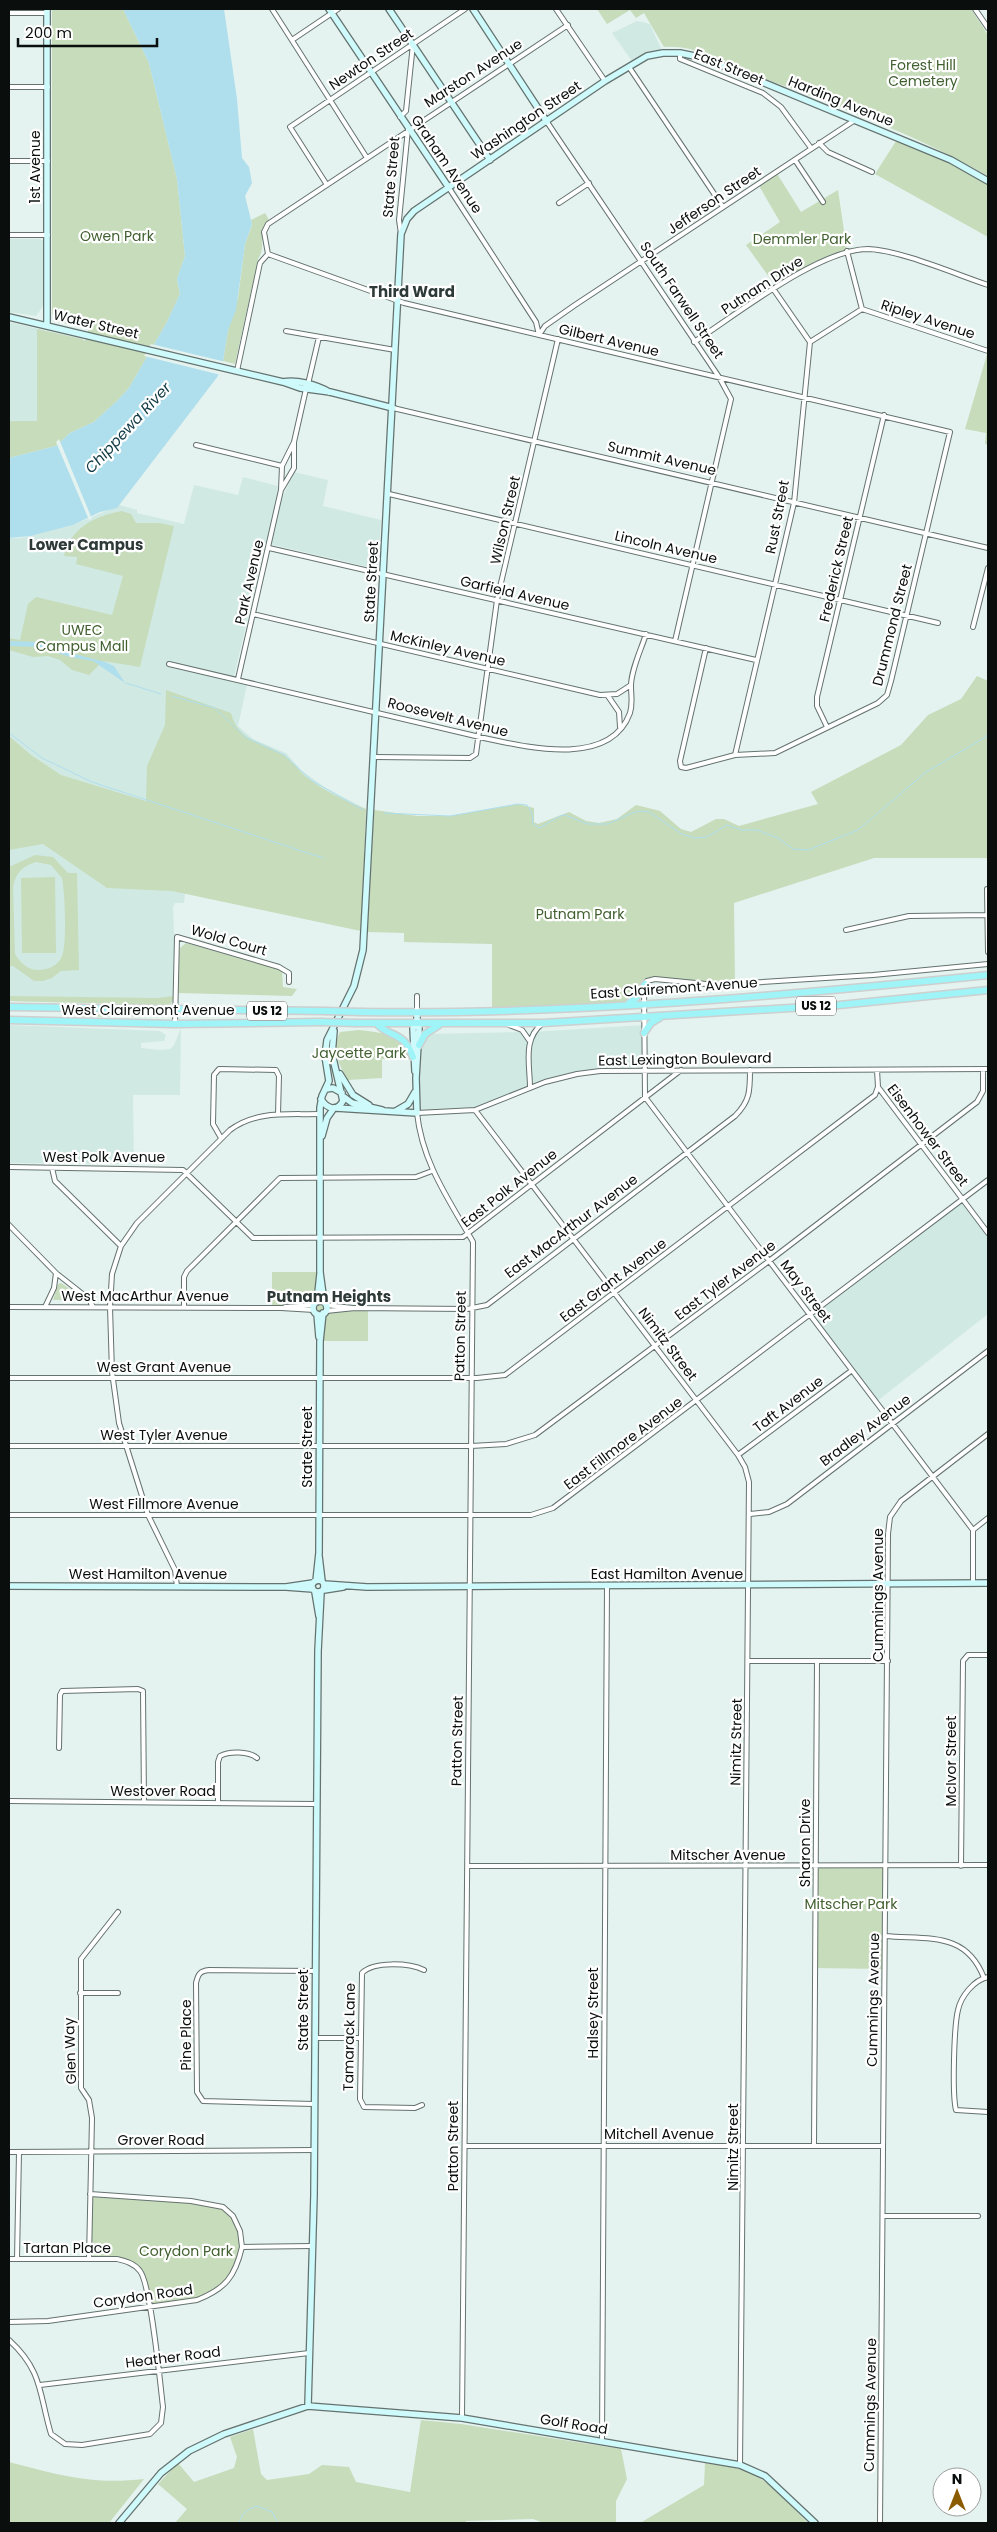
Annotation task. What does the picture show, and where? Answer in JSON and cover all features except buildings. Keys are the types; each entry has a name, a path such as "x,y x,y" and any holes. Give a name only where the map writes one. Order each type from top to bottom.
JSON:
{"main road":[{"path":"388,9 490,160"},
{"name":"South Farwell Street","path":"474,9 547,122"},
{"name":"1st Avenue","path":"47,11 47,326"},
{"name":"Graham Avenue","path":"330,11 448,188"},
{"name":"Washington Street","path":"401,234 410,214 605,82 647,56 663,53 680,53"},
{"name":"Harding Avenue","path":"680,53 704,58 855,120 951,160 988,181"},
{"name":"State Street","path":"343,1095 332,1048 334,1031 354,986 364,950 401,234"},
{"name":"Water Street","path":"9,317 177,356"},
{"name":"Summit Avenue","path":"177,356 393,408"},
{"name":"East Clairemont Avenue","path":"361,1012 487,1013 644,1003 988,975"},
{"path":"626,1004 636,998 645,984"},
{"name":"East Clairemont Avenue","path":"376,1023 543,1023 839,1005 988,990"},
{"name":"West Clairemont Avenue","path":"9,1007 175,1011 361,1012"},
{"name":"Patton Street","path":"417,1012 419,1028 416,1078 417,1113"},
{"path":"644,1033 651,1023 664,1016"},
{"name":"West Clairemont Avenue","path":"9,1020 175,1024 376,1023"},
{"path":"376,1023 382,1029 404,1039 413,1057"},
{"name":"Patton Street","path":"416,1078 413,1057 413,1028 417,1024"},
{"path":"419,1045 425,1034 441,1024"},
{"name":"State Street","path":"326,1089 329,1077 326,1062 326,1046 329,1036 334,1031"},
{"path":"335,1063 353,1095 372,1107"},
{"path":"388,1112 399,1110 408,1104 416,1088"},
{"path":"326,1089 337,1089 343,1095 342,1104 335,1108 325,1105 322,1098 326,1089"},
{"name":"East Lexington Boulevard","path":"343,1095 352,1103 388,1112"},
{"name":"State Street","path":"308,2406 316,1971 321,1238 320,1114 322,1098"},
{"name":"State Street","path":"321,1141 327,1118 335,1108"},
{"name":"East Lexington Boulevard","path":"335,1108 417,1113"},
{"name":"East Hamilton Avenue","path":"318,1586 749,1586 988,1583"},
{"name":"West Hamilton Avenue","path":"9,1586 318,1586"},
{"path":"119,2523 161,2473 189,2451 224,2434 308,2406"},
{"name":"Golf Road","path":"308,2406 462,2418 740,2465 765,2476 815,2523"}],"street":[{"path":"272,9 367,158"},
{"path":"292,40 330,11 338,9"},
{"name":"Newton Street","path":"327,185 290,127 465,9"},
{"path":"556,9 605,82"},
{"path":"975,9 988,28"},
{"path":"9,13 47,11"},
{"name":"Marston Avenue","path":"268,254 264,232 266,226 408,129 568,25"},
{"name":"State Street","path":"400,117 406,111 412,44"},
{"name":"East Street","path":"680,53 680,59 740,82 769,97 785,112 811,148"},
{"path":"629,67 723,207"},
{"path":"9,86 48,87"},
{"name":"Jefferson Street","path":"539,335 547,324 855,120"},
{"name":"South Farwell Street","path":"547,122 729,393 730,404 674,641"},
{"name":"State Street","path":"401,234 399,220 408,129"},
{"path":"819,143 828,152 872,172"},
{"path":"794,160 823,202"},
{"path":"9,161 48,161"},
{"path":"559,203 589,183"},
{"name":"Graham Avenue","path":"448,188 536,322 539,335"},
{"path":"9,235 48,235"},
{"name":"Putnam Drive","path":"694,342 821,260 847,251 868,249 888,252 988,285"},
{"path":"847,251 862,309"},
{"path":"235,370 260,263 268,254"},
{"name":"Gilbert Avenue","path":"268,254 398,301 950,432"},
{"path":"774,290 810,342"},
{"name":"Ripley Avenue","path":"810,342 862,309 988,351"},
{"path":"286,331 395,350"},
{"name":"Park Avenue","path":"238,679 281,490 282,466 294,442 319,337"},
{"name":"Wilson Street","path":"374,757 470,758 476,754 497,600 558,339"},
{"name":"Rust Street","path":"736,755 756,660 794,503 803,397 810,342"},
{"name":"Summit Avenue","path":"393,408 988,548"},
{"name":"Frederick Street","path":"827,728 817,706 817,697 884,415"},
{"name":"Drummond Street","path":"706,648 680,761 681,767 686,768 736,755 775,753 878,703 887,695 950,432"},
{"name":"Park Avenue","path":"281,490 294,468 294,442"},
{"path":"196,445 282,466"},
{"name":"Lincoln Avenue","path":"389,494 938,623"},
{"name":"Garfield Avenue","path":"268,548 756,660"},
{"path":"973,627 988,568"},
{"name":"McKinley Avenue","path":"253,614 608,696"},
{"name":"Roosevelt Avenue","path":"169,664 478,737 526,747 556,750 602,744 610,739 620,727 630,713 633,700 631,685 646,634"},
{"path":"620,727 619,712 608,696 617,694 631,685"},
{"path":"987,889 988,952"},
{"path":"846,930 909,916 988,915"},
{"name":"Wold Court","path":"175,1024 177,937 280,967 289,973 289,982"},
{"path":"645,1097 645,984 655,978 705,985 753,983 988,964"},
{"name":"Patton Street","path":"417,996 417,1012"},
{"path":"530,1088 529,1040 534,1030 543,1023"},
{"path":"507,1024 522,1030 529,1040"},
{"path":"221,1138 213,1124 214,1075 219,1069 276,1070 279,1076 278,1114"},
{"name":"East Lexington Boulevard","path":"417,1113 476,1110 530,1088 577,1074 681,1070 986,1069"},
{"name":"East Tyler Avenue","path":"319,1446 471,1446 506,1444 535,1435 769,1261 977,1102 983,1091 986,1069"},
{"name":"East Polk Avenue","path":"321,1238 463,1237 681,1070"},
{"name":"East MacArthur Avenue","path":"320,1308 472,1308 487,1305 735,1116 746,1105 751,1093 750,1070"},
{"name":"Eisenhower Street","path":"878,1070 878,1087 988,1233"},
{"name":"East Grant Avenue","path":"320,1378 492,1378 515,1369 874,1095 878,1087"},
{"name":"May Street","path":"645,1097 973,1530"},
{"name":"Nimitz Street","path":"476,1110 738,1455 745,1467 749,1482 740,2465"},
{"name":"Patton Street","path":"417,1113 421,1140 432,1171 472,1242 462,2418"},
{"path":"177,1586 175,1570 148,1515 125,1446 113,1378 110,1307 112,1274 121,1246 137,1223 221,1138 244,1120 278,1114 320,1114"},
{"name":"West Polk Avenue","path":"9,1167 178,1169 187,1173"},
{"path":"52,1168 55,1181 121,1246"},
{"path":"184,1307 184,1277 187,1271 280,1178 416,1177 432,1171"},
{"path":"187,1173 253,1238 321,1238"},
{"name":"East Fillmore Avenue","path":"319,1515 531,1515 553,1508 988,1180"},
{"path":"9,1225 56,1273 86,1296 93,1307"},
{"path":"45,1307 54,1288 56,1273"},
{"name":"West MacArthur Avenue","path":"9,1307 320,1308"},
{"name":"Bradley Avenue","path":"750,1514 769,1512 787,1504 988,1351"},
{"name":"Taft Avenue","path":"738,1455 851,1371"},
{"name":"West Grant Avenue","path":"9,1378 320,1378"},
{"name":"Cummings Avenue","path":"880,2523 884,2216 888,1534 890,1517 902,1501 988,1434"},
{"name":"West Tyler Avenue","path":"9,1446 319,1446"},
{"name":"West Fillmore Avenue","path":"9,1515 319,1515"},
{"path":"973,1583 973,1530 988,1518"},
{"name":"Halsey Street","path":"602,2441 607,1586"},
{"name":"McIvor Street","path":"961,1866 964,1657 988,1655"},
{"path":"748,1661 888,1661"},
{"name":"Sharon Drive","path":"814,2145 817,1661"},
{"path":"59,1748 60,1695 62,1691 138,1689 143,1691 144,1802"},
{"path":"218,1803 218,1762 220,1756 227,1753 249,1754 257,1758"},
{"name":"Westover Road","path":"9,1801 316,1804"},
{"name":"Mitscher Avenue","path":"468,1866 988,1866"},
{"name":"Glen Way","path":"88,2259 92,2118 89,2100 81,2088 81,1959 118,1912"},
{"path":"885,1936 959,1944 978,1962 986,1977 972,1986 964,1996 958,2010 955,2059 956,2110 988,2112"},
{"name":"Tamarack Lane","path":"422,2105 415,2108 364,2107 360,2099 360,2038 362,1973 372,1966 415,1966 424,1970"},
{"name":"Pine Place","path":"314,2104 202,2101 197,2092 196,1983 197,1976 202,1971 209,1970 316,1971"},
{"path":"80,1992 118,1993"},
{"path":"315,2038 360,2038"},
{"name":"Mitchell Avenue","path":"465,2146 883,2146"},
{"name":"Grover Road","path":"9,2152 314,2150"},
{"path":"17,2259 19,2152"},
{"path":"90,2194 191,2201 222,2207 233,2216 240,2231 242,2247 312,2246"},
{"path":"884,2216 978,2216"},
{"name":"Corydon Road","path":"9,2322 48,2321 197,2300 215,2293 228,2281 238,2266 242,2247"},
{"name":"Tartan Place","path":"9,2259 117,2259 130,2262 140,2271 149,2307 163,2406 161,2423 150,2434 82,2445 65,2444 51,2434 40,2385 33,2367 9,2340"},
{"name":"Heather Road","path":"40,2385 310,2352"}],"shaded area":[{"path":"637,21 650,24 663,53 634,64 612,33"},
{"path":"9,239 40,239 45,242 43,306 36,316 9,312"},
{"path":"9,322 82,339 82,341 146,357 9,458"},
{"path":"294,472 328,480 323,506 381,520 378,566 369,567 265,543 233,681 247,685 238,726 253,739 286,753 301,770 324,787 366,809 361,931 185,893 184,903 175,903 173,907 175,959 171,1004 9,1001 9,538 20,538 73,525 120,505 137,510 137,513 184,524 194,485 238,495 243,477 278,486 277,495 283,496"},
{"path":"9,1025 160,1031 166,1035 164,1041 141,1043 141,1048 160,1050 170,1049 174,1045 181,1028 180,1095 133,1095 134,1164 9,1163"},
{"path":"644,1025 644,1071 600,1071 545,1082 475,1110 417,1113 419,1045 425,1034 525,1032 529,1040 532,1032"},
{"path":"962,1199 988,1233 988,1314 876,1402 809,1315"}],"green space":[{"name":"Owen Park","path":"52,9 123,9 149,63 177,179 185,256 177,279 180,294 167,322 129,388 94,422 70,433 56,446 9,458 9,421 37,421 37,329 85,341 89,328 58,322 52,313"},
{"name":"Forest Hill Cemetery","path":"597,9 971,9 988,35 988,176 905,134 761,77 714,56 689,49 664,47 644,13 636,18 630,10 607,24"},
{"path":"898,138 988,181 988,237 875,174"},
{"name":"Demmler Park","path":"776,172 801,212 838,190 847,251 821,260 777,288 746,245 780,222 758,184"},
{"path":"265,213 269,220 263,229 261,254 258,259 235,364 223,361 228,330 238,298 245,244 252,225 251,220"},
{"path":"988,351 988,445 985,444 986,433 965,429"},
{"name":"UWEC Campus Mall","path":"122,511 131,514 136,523 160,523 174,526 140,667 103,661 89,675 72,670 60,660 48,656 33,657 9,650 9,638 20,640 28,604 36,597 112,615 123,576 76,564 77,557 64,556 72,538 85,525 102,516"},
{"name":"Putnam Park","path":"977,676 988,681 988,858 874,858 734,903 735,984 716,985 649,980 626,1004 492,1008 492,944 404,942 404,933 367,932 374,810 418,816 450,816 518,804 534,808 534,822 538,824 569,812 586,821 599,823 617,819 636,805 660,811 681,829 691,832 716,819 724,819 739,826 818,804 811,792 901,745 928,715 961,699"},
{"path":"166,690 231,713 234,722 244,735 283,754 305,776 319,786 342,799 366,809 361,931 172,891 107,888 43,844 9,850 9,736 31,755 61,775 146,801 147,766 165,725"},
{"path":"35,855 53,857 68,873 77,873 79,970 61,971 52,978 34,981 13,966 9,966 9,867","holes":["36,862 51,865 62,878 65,918 64,950 56,965 47,969 36,970 25,966 15,954 13,887 18,874 23,868"]},
{"path":"55,877 56,953 22,953 21,878"},
{"path":"186,943 282,970 283,987 297,989 292,996 178,993 179,953 180,948"},
{"path":"9,996 157,998 174,996 171,1004 165,1005 9,1001"},
{"path":"110,1013 163,1014 166,1016 76,1017"},
{"name":"Jaycette Park","path":"359,1030 384,1034 397,1039 406,1050 409,1059 382,1059 382,1078 348,1080 337,1057 337,1039 340,1032"},
{"path":"272,1272 320,1272 326,1305 368,1308 368,1341 320,1341 314,1310 272,1308"},
{"path":"61,1283 82,1297 82,1300 53,1300 58,1284"},
{"name":"Mitscher Park","path":"816,1866 886,1866 884,1969 815,1968"},
{"name":"Corydon Park","path":"90,2194 191,2201 223,2207 233,2216 240,2231 242,2247 238,2266 215,2293 197,2300 149,2307 142,2279 134,2265 118,2259 89,2259"},
{"path":"421,2420 461,2424 621,2449 627,2479 616,2501 616,2523 544,2523 533,2519 466,2521 465,2523 175,2523 187,2509 158,2484 178,2463 194,2482 234,2468 237,2457 230,2437 253,2429 261,2474 267,2480 309,2474 322,2465 349,2467 356,2482 410,2492"},
{"path":"9,2462 76,2478 108,2481 144,2479 109,2523 9,2523"},
{"path":"705,2463 737,2468 755,2475 776,2491 808,2523 640,2523 704,2485"}],"water":[{"name":"Chippewa River","path":"123,9 224,9 237,99 242,158 249,167 252,183 245,196 252,224 245,244 236,310 228,330 223,361 218,376 117,508 100,512 73,525 30,536 9,538 9,458 56,446 70,433 94,422 118,400 129,388 167,322 180,294 177,279 185,256 177,179 149,63"},
{"path":"9,641 39,642 63,651 105,662 114,666 125,683 93,661 70,657 39,647 9,646"}],"pier":[{"path":"151,344 226,362 221,375 144,356"},
{"path":"59,439 92,519 89,520 56,442"}],"waterway":[{"path":"126,683 161,694"},
{"path":"172,696 215,708 245,737 284,755 311,780 363,810"},
{"path":"9,733 42,758 92,782 323,858"},
{"path":"384,813 450,816 518,804 527,805 532,813 533,824 539,828 565,815 588,824 608,824 641,811 649,812 682,834 695,838 707,837 727,825 741,830 757,830 778,838 793,849 808,850 858,830 926,772 986,737 988,733"},
{"path":"239,2523 245,2512 257,2506 272,2512 278,2523"}],"district":[{"name":"Third Ward","path":"412,292"},
{"name":"Lower Campus","path":"86,545"},
{"name":"Putnam Heights","path":"329,1297"}]}
